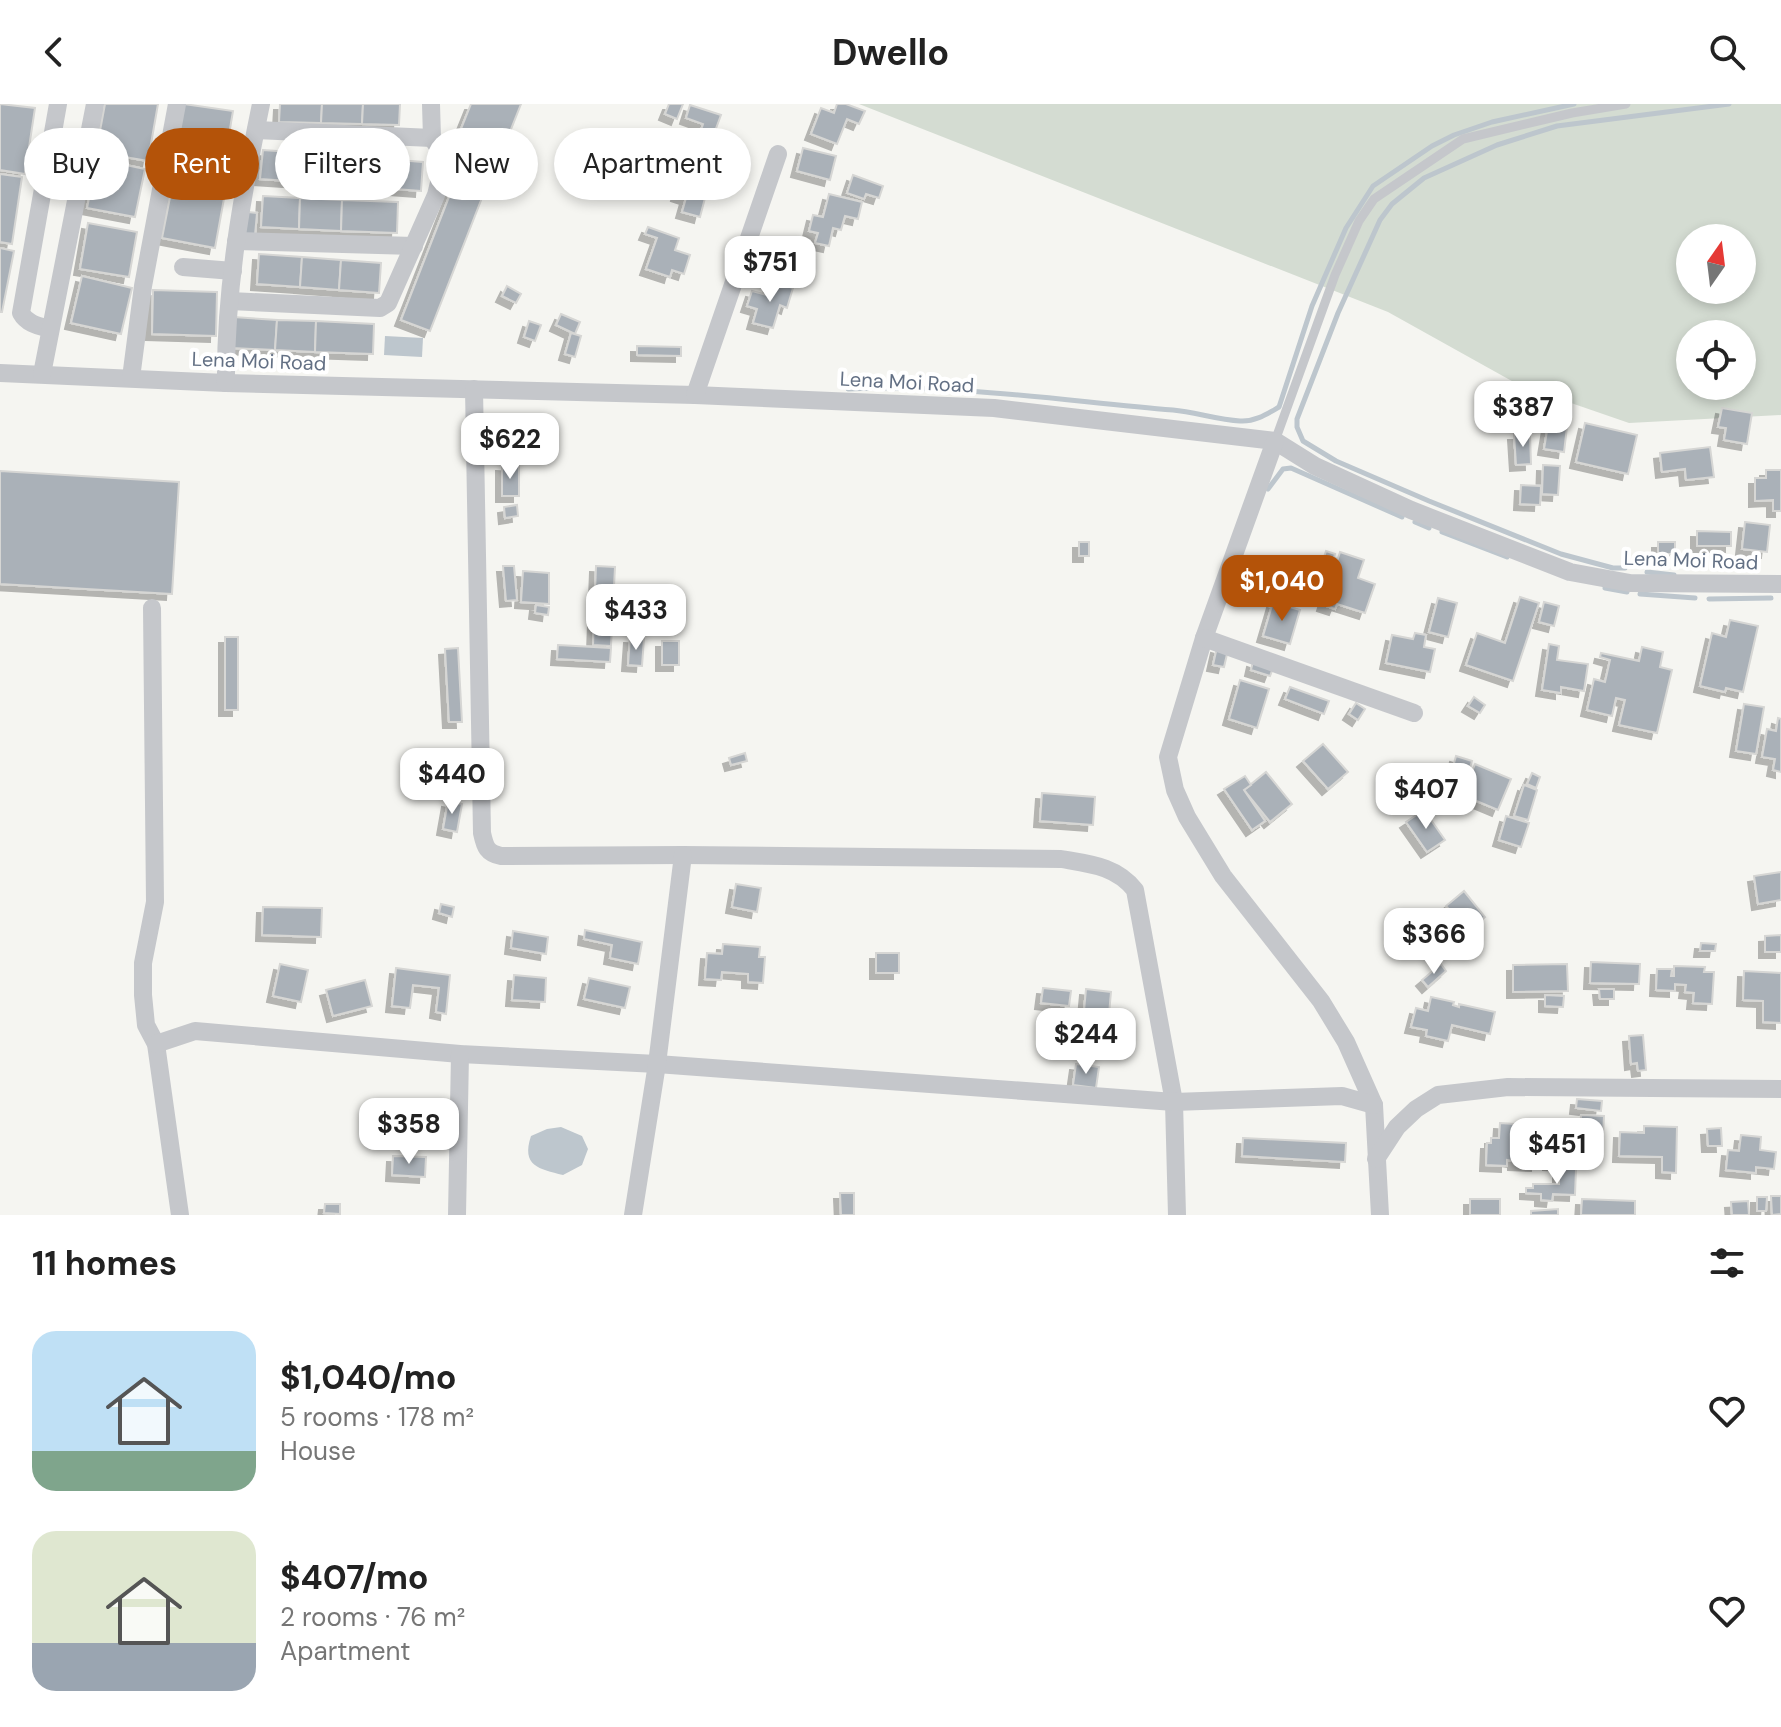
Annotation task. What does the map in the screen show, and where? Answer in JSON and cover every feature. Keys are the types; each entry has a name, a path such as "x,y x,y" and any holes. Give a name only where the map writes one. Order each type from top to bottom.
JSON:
{"street":[{"path":"50,329 35,325 21,313 58,104"},
{"path":"42,374 95,104"},
{"path":"131,378 143,286 177,104"},
{"path":"256,128 261,104"},
{"path":"431,104 432,128"},
{"path":"259,130 426,138"},
{"path":"695,395 778,154"},
{"path":"226,383 230,301 242,200"},
{"path":"230,301 380,308 388,303 434,200"},
{"path":"236,241 414,246"},
{"path":"183,267 233,271"},
{"name":"Lena Moi Road","path":"0,373 226,383 695,395 994,408 1275,441 1315,466 1411,510 1570,572 1630,583 1781,584"},
{"path":"474,389 485,848 501,856 1061,859 1107,868 1119,874 1135,890 1174,1102 1177,1215"},
{"path":"1275,441 1204,638 1168,757 1175,790 1187,817 1223,876 1321,1001 1346,1042 1374,1105 1380,1215"},
{"path":"152,608 155,902 143,963 143,995 146,1025 156,1044 180,1215"},
{"path":"1204,638 1414,713"},
{"path":"633,1215 657,1064 683,855"},
{"path":"156,1044 195,1031 460,1054 657,1064 1174,1102 1342,1096 1374,1105"},
{"path":"457,1215 460,1054"},
{"path":"1376,1159 1397,1127 1416,1109 1438,1095 1508,1087 1781,1089"}],"lane":[{"path":"1275,441 1335,275 1359,221 1374,199 1463,139 1572,113 1626,104"}],"shaded area":[{"path":"859,104 1781,104 1781,415 1629,423 1519,385 1388,312"},
{"path":"385,336 423,338 422,357 384,355"},
{"path":"561,1127 582,1136 588,1149 582,1165 563,1175 540,1168 528,1154 531,1136"}],"building":[{"path":"0,104 35,108 32,128 24,128 24,174 0,170"},
{"path":"105,104 158,104 154,128 145,128 145,160 129,158 129,128 100,128"},
{"path":"184,104 233,111 230,128 180,128"},
{"path":"280,104 322,104 321,123 279,122"},
{"path":"322,104 363,104 362,124 321,123"},
{"path":"363,104 400,104 399,125 362,124"},
{"path":"471,104 521,104 511,128 461,128"},
{"path":"669,104 683,104 677,119 665,114"},
{"path":"837,104 865,111 859,124 847,119 837,144 811,134 821,108 834,113"},
{"path":"690,105 721,115 716,128 702,128 703,124 686,118"},
{"path":"803,148 836,156 830,180 797,171"},
{"path":"263,150 275,151 275,180 260,179"},
{"path":"410,161 423,162 421,191 410,190"},
{"path":"129,166 145,169 135,217 87,208 89,200 129,200"},
{"path":"0,174 22,177 12,244 0,242"},
{"path":"853,175 883,186 879,198 866,194 864,199 847,193"},
{"path":"829,194 862,202 858,219 845,216 841,230 833,228 829,246 815,243 818,233 809,231 813,215 823,217"},
{"path":"263,196 275,197 275,200 300,200 299,229 261,227"},
{"path":"169,200 224,200 215,248 162,238"},
{"path":"300,200 342,200 341,231 299,229"},
{"path":"342,200 398,202 397,233 341,231"},
{"path":"448,200 481,200 430,331 401,320"},
{"path":"685,200 704,200 700,217 682,212"},
{"path":"248,212 257,213 255,235 241,234"},
{"path":"88,223 137,232 129,277 80,269"},
{"path":"648,227 679,238 675,250 690,255 684,274 672,270 670,277 646,269 657,238 645,234"},
{"path":"0,248 14,251 2,312 0,312"},
{"path":"259,254 302,257 300,287 257,284"},
{"path":"302,257 341,260 339,290 300,287"},
{"path":"341,260 381,263 379,293 339,290"},
{"path":"82,276 132,288 121,334 71,323"},
{"path":"771,281 793,288 787,308 780,305 773,328 753,323 757,309 747,306 752,291 767,295"},
{"path":"507,286 521,294 516,303 502,296"},
{"path":"153,290 217,292 216,336 152,334"},
{"path":"561,314 580,322 575,334 556,325"},
{"path":"233,317 277,320 275,350 231,348"},
{"path":"277,320 316,321 315,352 275,350"},
{"path":"316,321 374,324 373,354 315,352"},
{"path":"529,321 541,325 535,341 524,337"},
{"path":"571,333 581,336 575,357 565,354"},
{"path":"637,346 681,347 681,356 637,355"},
{"path":"1722,408 1752,413 1747,444 1724,440 1726,428 1718,427"},
{"path":"1585,423 1637,435 1628,474 1576,462"},
{"path":"1548,425 1567,427 1564,452 1544,449"},
{"path":"1514,434 1530,434 1531,464 1516,465"},
{"path":"1710,447 1714,477 1686,480 1685,469 1662,472 1660,453"},
{"path":"502,465 519,466 519,496 502,496"},
{"path":"1543,465 1560,466 1558,495 1542,494"},
{"path":"1766,470 1781,470 1781,511 1773,511 1773,500 1755,501 1755,478 1766,478"},
{"path":"0,471 179,482 172,594 0,584"},
{"path":"1521,485 1541,486 1540,505 1520,504"},
{"path":"517,505 518,516 505,518 504,507"},
{"path":"1745,522 1770,525 1767,552 1742,549"},
{"path":"1697,531 1731,532 1731,546 1697,546"},
{"path":"1079,542 1089,542 1089,556 1079,556"},
{"path":"1658,542 1675,542 1675,554 1658,554"},
{"path":"1326,551 1335,554 1325,588 1315,585"},
{"path":"1340,552 1364,560 1358,578 1375,584 1365,613 1337,604 1335,609 1323,605"},
{"path":"503,566 514,566 517,600 506,601"},
{"path":"596,566 615,567 611,646 593,645"},
{"path":"523,571 549,573 549,604 521,602"},
{"path":"1520,597 1539,603 1513,681 1466,665 1477,633 1505,643"},
{"path":"1438,598 1457,603 1448,637 1429,632"},
{"path":"1273,602 1300,610 1290,644 1263,636"},
{"path":"1544,602 1559,606 1554,626 1539,622"},
{"path":"536,605 549,607 548,615 535,613"},
{"path":"1730,620 1758,626 1743,692 1726,688 1725,692 1700,686 1712,633 1726,637"},
{"path":"1415,633 1426,635 1424,647 1435,649 1430,672 1386,663 1392,635 1413,639"},
{"path":"225,637 238,637 238,710 225,710"},
{"path":"630,637 644,638 642,666 628,665"},
{"path":"662,641 679,641 679,665 662,665"},
{"path":"1549,644 1559,646 1557,660 1588,664 1584,691 1561,687 1561,693 1542,690"},
{"path":"558,645 611,648 610,662 557,659"},
{"path":"1217,647 1228,650 1224,667 1213,665"},
{"path":"1642,647 1663,652 1660,667 1672,670 1657,733 1619,725 1625,700 1616,698 1612,716 1587,710 1594,679 1605,682 1610,660 1600,657 1601,653 1639,661"},
{"path":"458,648 462,722 449,722 445,649"},
{"path":"1253,661 1273,668 1270,676 1251,670"},
{"path":"1240,680 1269,689 1257,728 1229,719"},
{"path":"1290,687 1329,701 1324,714 1285,699"},
{"path":"1474,697 1485,705 1480,713 1468,706"},
{"path":"1356,703 1365,709 1358,720 1349,714"},
{"path":"1744,704 1764,707 1756,754 1736,751"},
{"path":"1778,718 1781,719 1781,772 1773,770 1775,759 1762,757 1767,729 1776,731"},
{"path":"1323,744 1348,772 1328,789 1303,761"},
{"path":"745,753 747,761 731,765 729,758"},
{"path":"1456,756 1472,761 1467,778 1451,774"},
{"path":"1475,764 1511,779 1498,810 1462,795"},
{"path":"1266,772 1292,804 1270,822 1244,790"},
{"path":"1532,773 1540,777 1536,788 1527,784"},
{"path":"1245,776 1251,785 1244,790 1265,821 1252,830 1224,789"},
{"path":"1524,785 1537,790 1528,820 1514,816"},
{"path":"1042,793 1095,797 1093,825 1040,821"},
{"path":"448,801 462,804 457,832 443,829"},
{"path":"1424,810 1445,840 1427,852 1406,822"},
{"path":"1506,816 1529,823 1521,847 1499,840"},
{"path":"1781,872 1781,900 1758,904 1754,876"},
{"path":"736,884 761,888 757,912 732,907"},
{"path":"1464,891 1485,917 1468,931 1446,906"},
{"path":"441,904 454,907 452,917 439,913"},
{"path":"263,907 322,908 321,937 262,935"},
{"path":"585,930 642,942 638,964 610,958 612,945 584,939"},
{"path":"513,931 548,937 546,954 511,948"},
{"path":"1781,935 1781,952 1765,952 1765,936"},
{"path":"1701,943 1716,944 1715,951 1700,951"},
{"path":"723,944 760,947 759,957 765,957 763,983 748,982 748,974 722,972 721,980 705,979 707,953 722,954"},
{"path":"876,953 899,953 899,973 876,973"},
{"path":"1591,962 1640,964 1639,984 1590,983"},
{"path":"280,964 308,970 301,1002 273,996"},
{"path":"1441,964 1446,971 1428,987 1422,980"},
{"path":"1567,964 1568,991 1513,992 1513,965"},
{"path":"1674,966 1705,967 1704,972 1714,972 1712,1004 1693,1003 1694,993 1685,992 1686,985 1675,984 1675,991 1656,990 1657,969 1672,969 1671,976 1674,976"},
{"path":"396,968 450,975 446,1014 436,1012 439,988 413,985 410,1008 392,1006"},
{"path":"1744,971 1781,973 1781,1023 1763,1022 1763,1001 1743,1000"},
{"path":"514,975 546,978 545,1002 512,1000"},
{"path":"589,978 630,987 625,1008 584,999"},
{"path":"365,980 372,1006 333,1016 326,990"},
{"path":"1043,988 1071,991 1069,1006 1041,1003"},
{"path":"1086,989 1111,992 1109,1014 1084,1011"},
{"path":"1599,989 1614,989 1614,999 1600,999"},
{"path":"1545,995 1564,996 1563,1007 1545,1006"},
{"path":"1431,997 1454,1002 1453,1005 1459,1007 1459,1004 1495,1012 1490,1034 1452,1025 1448,1041 1426,1036 1427,1030 1411,1027 1416,1008 1428,1011"},
{"path":"1643,1035 1646,1070 1638,1071 1637,1063 1631,1064 1629,1036"},
{"path":"1076,1064 1099,1067 1096,1088 1073,1085"},
{"path":"1577,1099 1602,1101 1601,1111 1576,1108"},
{"path":"1581,1115 1604,1116 1603,1136 1580,1135"},
{"path":"1500,1123 1515,1124 1515,1130 1539,1131 1537,1165 1514,1164 1514,1161 1507,1160 1507,1166 1486,1165 1487,1143 1491,1143 1491,1138 1499,1138"},
{"path":"1644,1126 1677,1127 1676,1173 1662,1172 1662,1157 1619,1156 1620,1132 1644,1133"},
{"path":"1721,1128 1722,1146 1708,1146 1707,1129"},
{"path":"1741,1135 1761,1137 1760,1150 1776,1152 1774,1169 1756,1167 1756,1173 1726,1170 1728,1150 1739,1151"},
{"path":"1243,1138 1346,1143 1345,1162 1242,1156"},
{"path":"1549,1146 1575,1147 1574,1165 1549,1164"},
{"path":"393,1156 426,1157 425,1177 392,1175"},
{"path":"1559,1169 1576,1169 1575,1195 1553,1194 1552,1201 1541,1200 1541,1194 1526,1193 1526,1188 1533,1188 1533,1184 1559,1184"},
{"path":"840,1193 854,1193 854,1215 841,1215"},
{"path":"1771,1196 1781,1196 1781,1214 1772,1215"},
{"path":"1757,1197 1767,1197 1766,1211 1757,1211"},
{"path":"1470,1199 1500,1199 1500,1215 1470,1215"},
{"path":"1582,1199 1635,1201 1635,1215 1581,1215"},
{"path":"1748,1201 1749,1215 1732,1215 1731,1202"},
{"path":"325,1204 340,1204 340,1214 324,1213"},
{"path":"1558,1209 1558,1215 1531,1215 1531,1211"}],"waterway":[{"path":"848,389 970,391 1173,410 1232,420 1261,417 1279,407 1312,306 1346,228 1373,186 1432,146 1454,135 1492,122 1574,104"},
{"path":"1625,568 1613,568 1561,554 1336,461 1303,441 1297,419 1338,313 1380,220 1392,204 1424,178 1497,145 1557,126 1729,104"},
{"path":"1268,489 1283,469 1291,468 1402,517"},
{"path":"1415,522 1429,528"},
{"path":"1442,532 1507,557"},
{"path":"1647,572 1674,575"},
{"path":"1605,588 1627,592"},
{"path":"1640,594 1695,598"},
{"path":"1709,599 1771,598"}]}
